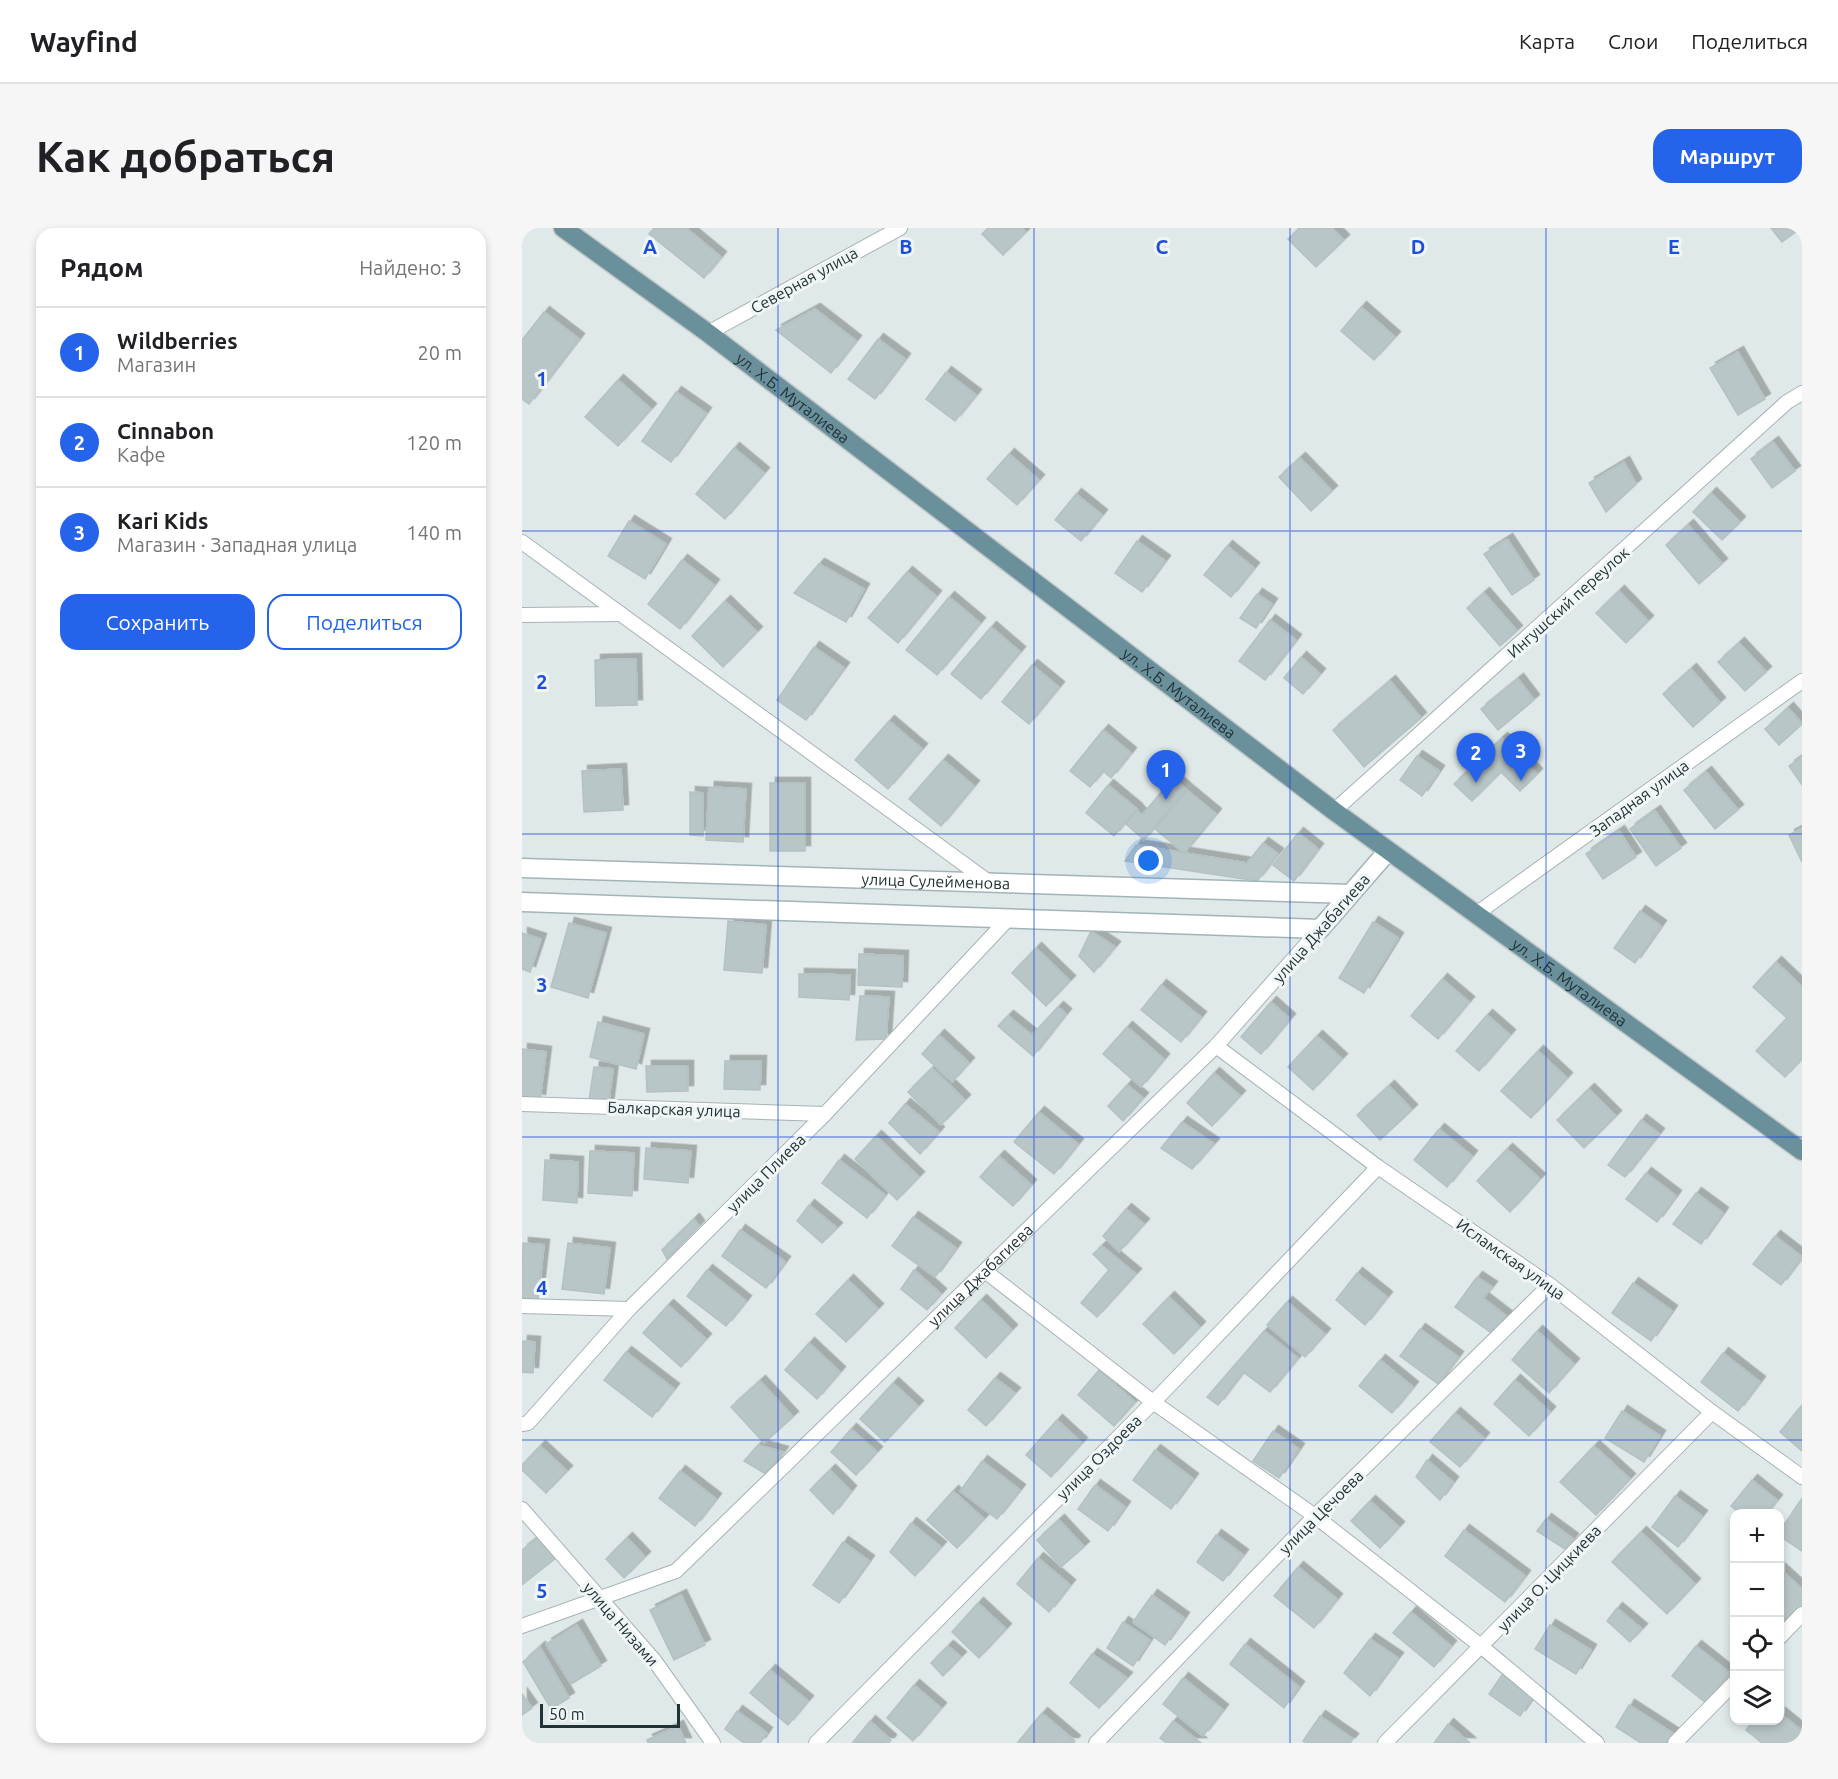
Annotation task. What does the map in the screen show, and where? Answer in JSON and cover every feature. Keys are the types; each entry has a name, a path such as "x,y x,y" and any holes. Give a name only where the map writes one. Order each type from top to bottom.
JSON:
{"main road":[{"name":"ул. Х.Б. Муталиева","path":"563,228 708,333 1334,811 1802,1151"},
{"name":"улица Джабагиева","path":"1320,929 1388,851"},
{"name":"улица Сулейменова","path":"522,868 1350,894"},
{"path":"522,902 1320,929"}],"street":[{"name":"Северная улица","path":"708,333 900,228"},
{"name":"Ингушский переулок","path":"1334,811 1787,402 1802,393"},
{"path":"522,542 990,883"},
{"path":"522,615 621,614"},
{"name":"Западная улица","path":"1476,914 1802,681"},
{"name":"улица Плиева","path":"522,1424 528,1423 629,1309 825,1113 1009,918"},
{"name":"улица Джабагиева","path":"522,1626 676,1571 1216,1046 1320,929"},
{"name":"Исламская улица","path":"1216,1046 1378,1167 1550,1286 1712,1412 1802,1477"},
{"name":"Балкарская улица","path":"522,1104 825,1113"},
{"name":"улица Оздоева","path":"816,1743 1153,1402 1378,1167"},
{"path":"985,1271 1153,1402 1315,1516 1482,1647 1597,1743"},
{"name":"улица Цечоева","path":"1096,1743 1315,1516 1550,1286"},
{"path":"522,1306 629,1309"},
{"name":"улица О. Цицкиева","path":"1385,1743 1712,1412"},
{"name":"улица Низами","path":"522,1509 654,1660 713,1743"},
{"path":"1784,1632 1802,1614"},
{"path":"1675,1743 1730,1687"}],"building":[{"path":"654,228 686,228 721,257 704,278 649,234"},
{"path":"988,228 1022,228 1026,232 1003,255 982,234"},
{"path":"1300,228 1332,228 1344,240 1316,267 1288,239"},
{"path":"1771,228 1801,228 1782,242"},
{"path":"1361,307 1395,337 1374,360 1341,331"},
{"path":"815,309 856,341 831,373 776,330"},
{"path":"544,312 579,339 529,404 522,399 522,340"},
{"path":"878,339 905,359 875,399 848,379"},
{"path":"1738,352 1765,399 1738,415 1710,368"},
{"path":"946,372 976,395 955,421 926,399"},
{"path":"618,380 651,409 618,446 585,417"},
{"path":"676,392 706,413 671,462 642,441"},
{"path":"1773,442 1795,471 1772,488 1751,459"},
{"path":"734,448 764,473 725,519 696,494"},
{"path":"1009,454 1039,480 1017,505 987,479"},
{"path":"1300,458 1332,491 1311,511 1279,477"},
{"path":"1624,462 1636,484 1606,512 1589,483"},
{"path":"1711,493 1740,522 1722,540 1693,512"},
{"path":"1076,494 1102,515 1081,541 1055,520"},
{"path":"629,521 666,544 645,579 608,556"},
{"path":"1688,525 1722,564 1699,584 1666,545"},
{"path":"1507,539 1534,580 1512,595 1484,554"},
{"path":"1137,541 1165,561 1142,592 1115,573"},
{"path":"1227,546 1254,568 1231,597 1204,575"},
{"path":"682,560 714,585 680,629 648,604"},
{"path":"819,564 864,589 846,622 794,593"},
{"path":"907,572 936,596 898,643 868,618"},
{"path":"1619,591 1648,621 1626,643 1596,613"},
{"path":"1484,593 1517,631 1500,646 1467,608"},
{"path":"1257,594 1272,604 1256,628 1240,618"},
{"path":"949,597 980,623 937,675 906,650"},
{"path":"725,601 757,632 723,667 692,636"},
{"path":"1270,620 1296,640 1265,680 1239,661"},
{"path":"991,627 1020,652 981,699 951,674"},
{"path":"1739,643 1766,672 1745,691 1718,662"},
{"path":"814,647 844,668 806,720 777,700"},
{"path":"1301,657 1320,674 1303,694 1284,678"},
{"path":"636,659 637,705 596,706 595,660"},
{"path":"1032,665 1059,687 1029,724 1002,702"},
{"path":"1691,669 1720,703 1693,727 1663,694"},
{"path":"1518,679 1534,700 1498,730 1481,709"},
{"path":"1390,681 1421,718 1364,767 1333,730"},
{"path":"1788,708 1802,724 1779,745 1765,729"},
{"path":"889,721 922,749 888,789 855,760"},
{"path":"1103,730 1131,753 1111,778 1103,771 1090,787 1070,771"},
{"path":"1502,738 1537,774 1520,791 1501,772 1472,801 1454,784"},
{"path":"1417,756 1439,771 1422,796 1400,780"},
{"path":"1802,757 1802,785 1789,766"},
{"path":"943,760 974,786 941,826 909,799"},
{"path":"621,769 623,810 584,812 582,771"},
{"path":"1706,772 1738,810 1715,829 1684,790"},
{"path":"1173,778 1186,789 1144,840 1126,824 1137,810 1142,815"},
{"path":"770,783 805,783 805,851 770,851"},
{"path":"1108,785 1137,809 1114,836 1086,813"},
{"path":"709,787 746,789 743,842 706,840"},
{"path":"1187,790 1216,814 1184,853 1155,829"},
{"path":"690,792 703,793 703,836 690,835"},
{"path":"1655,811 1681,848 1656,866 1630,829"},
{"path":"1802,828 1802,862 1789,835"},
{"path":"1619,831 1636,857 1603,879 1586,854"},
{"path":"1298,833 1318,849 1294,881 1273,865"},
{"path":"1263,843 1278,854 1257,881 1125,861 1136,845 1247,863"},
{"path":"1640,911 1661,926 1635,963 1614,948"},
{"path":"728,921 766,925 762,973 724,970"},
{"path":"1373,922 1398,938 1364,993 1339,978"},
{"path":"569,923 606,933 588,998 551,987"},
{"path":"1091,931 1115,947 1094,972 1079,956"},
{"path":"522,933 541,939 530,972 522,969"},
{"path":"1036,948 1070,981 1046,1006 1012,973"},
{"path":"859,954 903,956 902,987 858,985"},
{"path":"1776,962 1802,987 1802,1059 1785,1077 1756,1051 1787,1018 1753,987"},
{"path":"799,974 850,975 849,1000 799,997"},
{"path":"1442,979 1469,1002 1438,1039 1411,1016"},
{"path":"1161,985 1201,1017 1181,1042 1141,1010"},
{"path":"860,996 889,997 886,1039 856,1040"},
{"path":"1271,1002 1290,1019 1261,1054 1241,1037"},
{"path":"1058,1007 1066,1014 1033,1056 998,1026 1008,1016 1032,1035"},
{"path":"1487,1015 1510,1035 1479,1071 1456,1051"},
{"path":"598,1022 644,1034 636,1069 590,1057"},
{"path":"1127,1027 1164,1059 1141,1087 1103,1054"},
{"path":"939,1035 969,1063 952,1082 922,1054"},
{"path":"1317,1036 1342,1059 1313,1090 1288,1067"},
{"path":"522,1049 546,1052 540,1100 522,1098"},
{"path":"1538,1051 1567,1078 1531,1118 1501,1091"},
{"path":"725,1061 761,1061 760,1090 724,1089"},
{"path":"646,1066 688,1066 688,1091 647,1092"},
{"path":"594,1067 613,1069 608,1108 588,1107"},
{"path":"932,1068 965,1100 941,1125 908,1092"},
{"path":"1214,1073 1240,1096 1212,1126 1187,1103"},
{"path":"1127,1085 1143,1098 1123,1121 1108,1106"},
{"path":"1389,1086 1412,1110 1380,1140 1357,1115"},
{"path":"1589,1089 1616,1116 1584,1148 1557,1120"},
{"path":"905,1104 939,1132 920,1154 889,1123"},
{"path":"1039,1112 1078,1144 1054,1174 1014,1142"},
{"path":"1641,1120 1659,1134 1625,1177 1608,1165"},
{"path":"1182,1122 1214,1144 1192,1169 1161,1148"},
{"path":"1439,1129 1472,1156 1447,1187 1414,1160"},
{"path":"876,1136 919,1177 897,1200 855,1159"},
{"path":"646,1148 691,1151 688,1183 644,1179"},
{"path":"1507,1149 1540,1179 1510,1212 1477,1181"},
{"path":"590,1151 634,1153 632,1196 588,1193"},
{"path":"999,1156 1031,1185 1013,1206 980,1177"},
{"path":"545,1160 578,1162 577,1203 543,1200"},
{"path":"839,1160 885,1195 867,1218 822,1183"},
{"path":"1646,1173 1676,1196 1657,1222 1626,1199"},
{"path":"1696,1193 1723,1213 1701,1244 1673,1224"},
{"path":"809,1205 837,1228 822,1243 797,1221"},
{"path":"1126,1209 1144,1224 1119,1252 1103,1236"},
{"path":"913,1217 956,1248 935,1277 892,1246"},
{"path":"694,1219 699,1226 667,1259 662,1250"},
{"path":"740,1230 785,1262 766,1288 722,1256"},
{"path":"1775,1236 1802,1257 1781,1285 1753,1264"},
{"path":"523,1243 544,1245 538,1299 522,1298"},
{"path":"568,1243 610,1248 604,1294 562,1289"},
{"path":"1102,1246 1136,1274 1097,1317 1081,1303 1109,1270 1093,1254"},
{"path":"707,1270 746,1301 726,1326 687,1296"},
{"path":"914,1270 941,1294 927,1310 901,1289"},
{"path":"1357,1273 1387,1297 1365,1325 1336,1300"},
{"path":"1477,1277 1492,1287 1483,1298 1509,1318 1493,1334 1455,1307"},
{"path":"848,1280 878,1309 846,1342 816,1314"},
{"path":"1633,1283 1672,1311 1651,1341 1612,1313"},
{"path":"1169,1297 1200,1327 1174,1354 1143,1324"},
{"path":"981,1300 1012,1330 986,1358 955,1328"},
{"path":"1287,1302 1325,1334 1305,1357 1267,1325"},
{"path":"668,1305 706,1339 681,1367 643,1333"},
{"path":"1420,1329 1458,1357 1438,1384 1400,1356"},
{"path":"1264,1331 1298,1358 1270,1392 1243,1372 1218,1405 1207,1397"},
{"path":"1537,1331 1574,1364 1549,1393 1512,1360"},
{"path":"522,1341 535,1342 533,1373 522,1372"},
{"path":"809,1343 840,1372 817,1399 785,1370"},
{"path":"626,1352 674,1389 652,1417 604,1380"},
{"path":"1723,1353 1760,1382 1738,1411 1701,1382"},
{"path":"1380,1360 1413,1387 1392,1413 1359,1386"},
{"path":"1099,1370 1135,1402 1114,1426 1078,1395"},
{"path":"995,1378 1015,1393 986,1426 968,1410"},
{"path":"1515,1380 1550,1412 1529,1436 1494,1404"},
{"path":"760,1381 793,1417 764,1443 731,1407"},
{"path":"893,1383 918,1406 885,1442 860,1419"},
{"path":"1802,1405 1802,1451 1780,1432"},
{"path":"1622,1411 1660,1436 1644,1462 1605,1438"},
{"path":"1455,1413 1484,1438 1460,1467 1430,1442"},
{"path":"1057,1420 1082,1443 1051,1477 1026,1455"},
{"path":"851,1429 877,1452 856,1475 831,1452"},
{"path":"1273,1431 1299,1449 1279,1478 1253,1461"},
{"path":"758,1445 783,1452 766,1474 744,1461"},
{"path":"540,1446 567,1471 546,1493 522,1470 522,1465"},
{"path":"1594,1446 1630,1479 1596,1515 1560,1482"},
{"path":"1155,1450 1193,1479 1171,1509 1133,1480"},
{"path":"1427,1460 1453,1482 1440,1500 1416,1477"},
{"path":"982,1461 1020,1490 997,1519 960,1491"},
{"path":"830,1470 851,1491 833,1514 810,1490"},
{"path":"680,1471 716,1499 695,1526 659,1498"},
{"path":"1752,1480 1777,1500 1770,1509 1735,1509 1731,1506"},
{"path":"1095,1485 1125,1507 1108,1531 1078,1509"},
{"path":"953,1491 984,1519 957,1548 927,1520"},
{"path":"1675,1496 1702,1516 1678,1547 1652,1527"},
{"path":"1802,1498 1802,1551 1784,1539 1784,1525"},
{"path":"1370,1501 1399,1527 1380,1548 1351,1521"},
{"path":"1546,1519 1573,1539 1565,1549 1537,1531"},
{"path":"1059,1520 1084,1547 1061,1567 1037,1540"},
{"path":"911,1523 941,1547 915,1576 890,1552"},
{"path":"1464,1530 1525,1576 1505,1602 1445,1556"},
{"path":"1641,1532 1695,1584 1667,1614 1612,1562"},
{"path":"1216,1535 1243,1555 1223,1581 1197,1562"},
{"path":"539,1537 556,1558 522,1585 522,1550"},
{"path":"627,1538 645,1557 624,1578 606,1559"},
{"path":"843,1542 869,1561 839,1603 813,1585"},
{"path":"1038,1558 1070,1585 1049,1612 1017,1584"},
{"path":"1298,1567 1337,1599 1314,1628 1274,1596"},
{"path":"1784,1573 1802,1589 1802,1607 1788,1623 1784,1619"},
{"path":"681,1595 705,1645 674,1660 650,1610"},
{"path":"1152,1595 1184,1618 1165,1645 1133,1622"},
{"path":"978,1603 1006,1629 979,1658 952,1632"},
{"path":"1617,1608 1642,1629 1630,1642 1607,1621"},
{"path":"1411,1612 1451,1646 1434,1667 1393,1633"},
{"path":"1123,1622 1150,1640 1133,1666 1107,1648"},
{"path":"577,1625 601,1666 571,1684 546,1644"},
{"path":"1550,1625 1591,1650 1576,1674 1535,1649"},
{"path":"1370,1639 1398,1658 1370,1696 1344,1673"},
{"path":"1245,1644 1299,1687 1284,1708 1230,1664"},
{"path":"948,1646 961,1657 943,1676 931,1663"},
{"path":"1696,1646 1730,1673 1706,1703 1672,1676"},
{"path":"540,1647 569,1698 551,1709 523,1662"},
{"path":"1092,1654 1127,1678 1099,1708 1070,1683"},
{"path":"770,1670 808,1701 788,1725 750,1693"},
{"path":"1504,1672 1535,1694 1520,1716 1489,1694"},
{"path":"1183,1678 1223,1710 1203,1736 1163,1704"},
{"path":"914,1685 941,1708 913,1741 887,1718"},
{"path":"522,1694 532,1708 522,1715"},
{"path":"1629,1705 1674,1734 1668,1743 1641,1743 1616,1727"},
{"path":"737,1711 767,1733 760,1743 744,1743 725,1729"},
{"path":"1042,1713 1075,1741 1073,1743 1018,1742"},
{"path":"1320,1716 1353,1739 1350,1743 1306,1743 1303,1741"},
{"path":"1784,1716 1802,1731 1801,1743 1762,1743 1746,1730 1750,1725 1784,1725"},
{"path":"870,1721 891,1740 889,1743 853,1742"},
{"path":"1173,1721 1201,1743 1167,1743 1160,1738"},
{"path":"1448,1724 1470,1743 1434,1743"},
{"path":"678,1726 686,1743 648,1743 647,1740"}],"place":[{"name":"Kari Kids","path":"1521,781"},
{"name":"Cinnabon","path":"1476,783"},
{"name":"Wildberries","path":"1166,800"}]}
